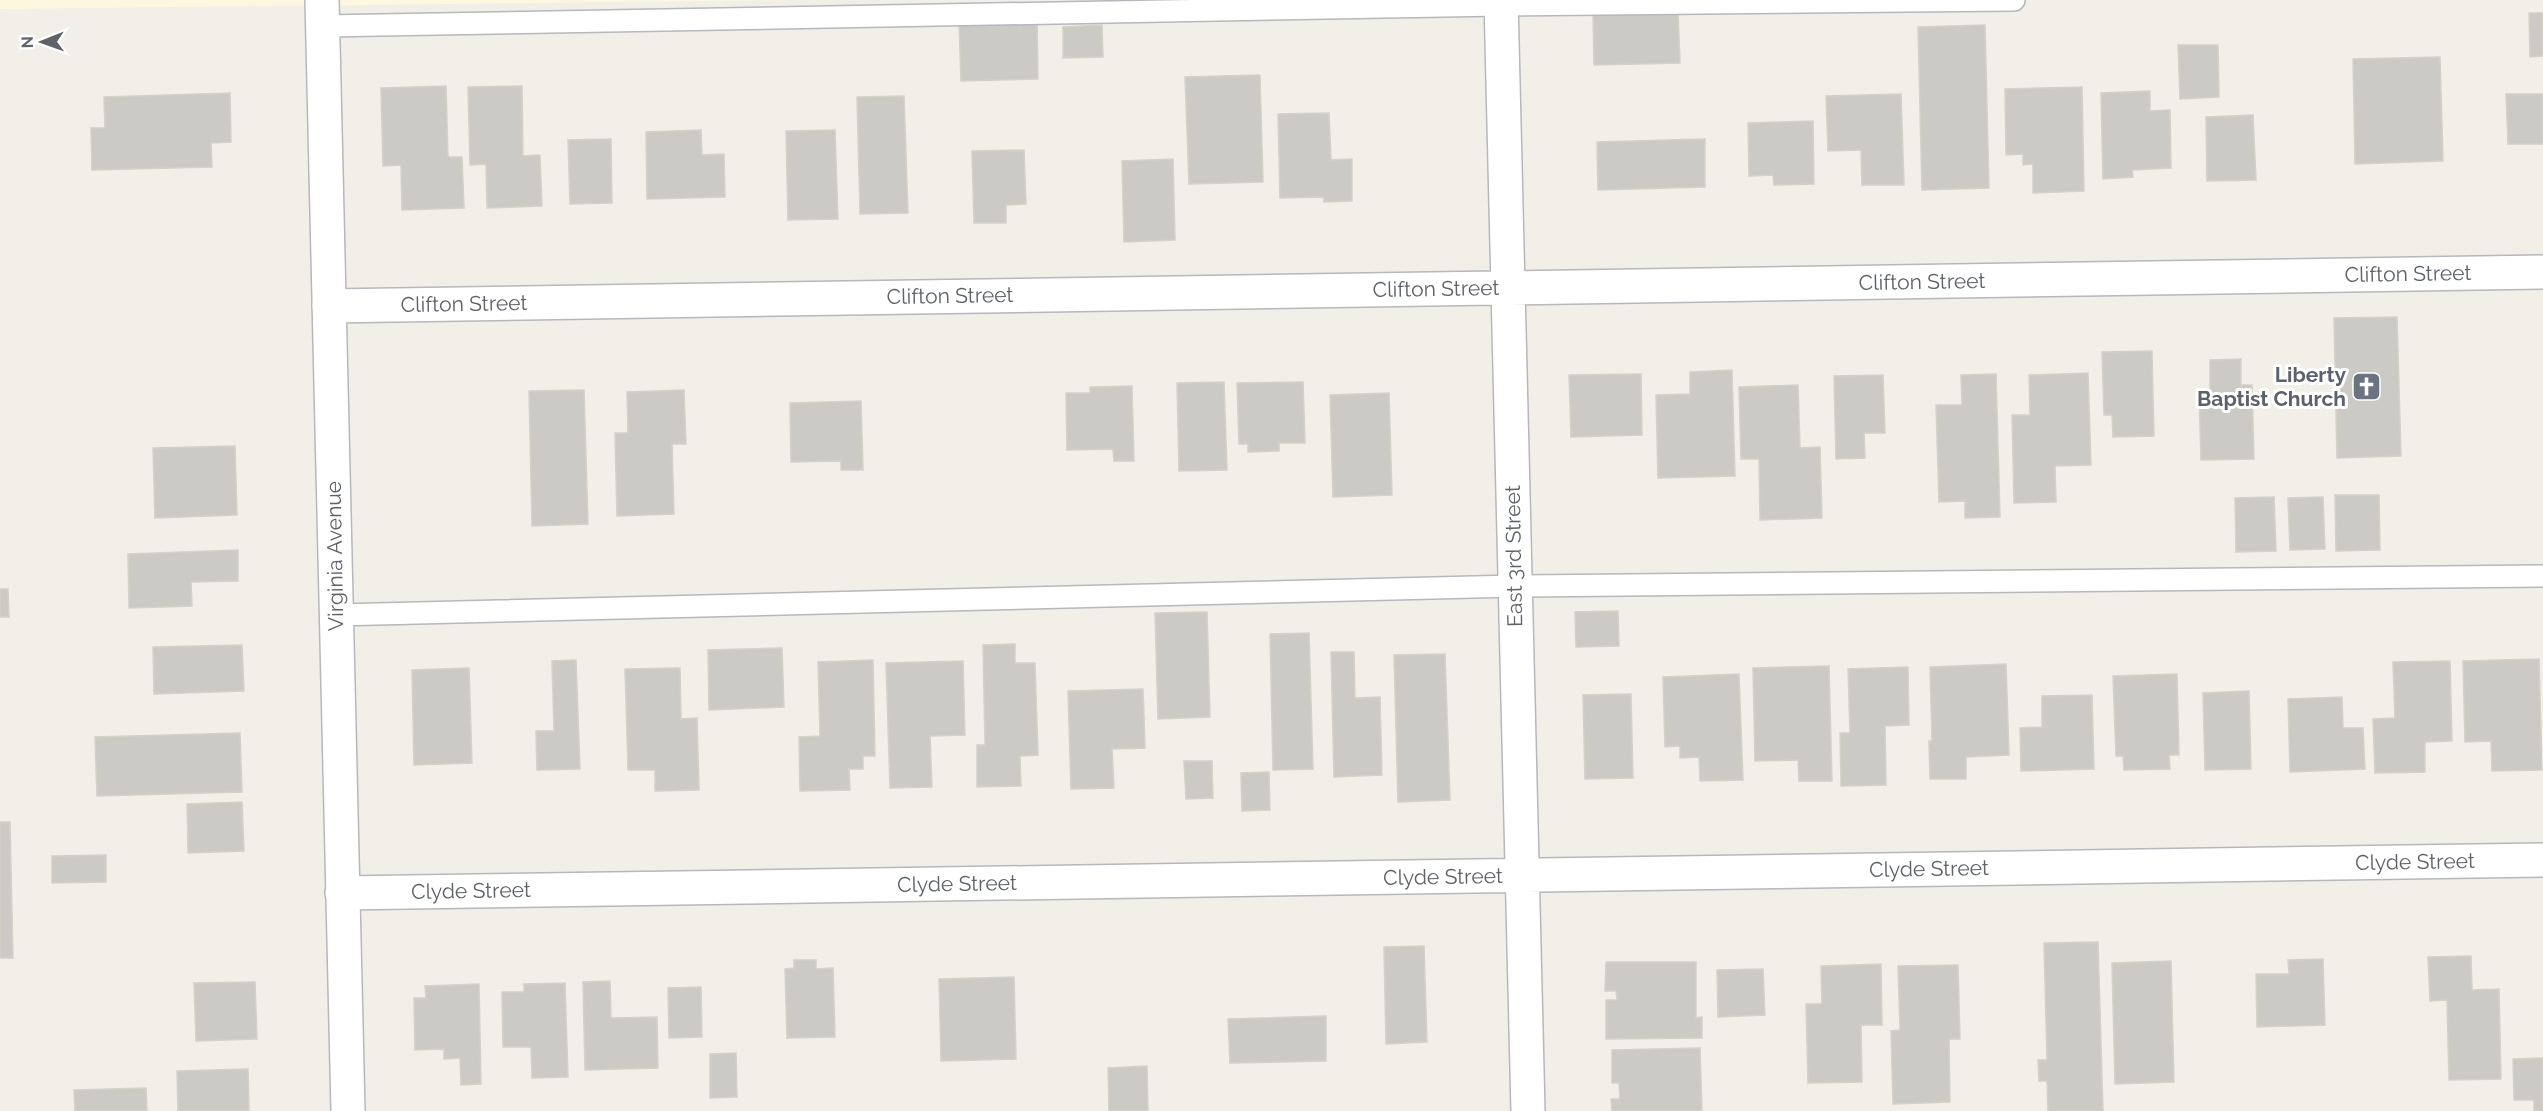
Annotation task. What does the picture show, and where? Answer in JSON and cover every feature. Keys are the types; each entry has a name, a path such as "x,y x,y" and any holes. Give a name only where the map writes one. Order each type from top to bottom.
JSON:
{"street":[{"name":"East 3rd Street","path":"1501,3 1528,1111"},
{"name":"Virginia Avenue","path":"322,13 348,1111"},
{"name":"Clifton Street","path":"329,306 2543,272"},
{"name":"Clyde Street","path":"342,893 2543,860"}],"lane":[{"path":"322,13 2014,0"},
{"path":"336,615 1515,586 2543,576"}],"shaded area":[{"path":"0,0 797,0 0,9"}],"building":[{"path":"1678,11 1680,63 1594,65 1593,13"},
{"path":"2529,13 2543,13 2543,56 2530,57"},
{"path":"1037,21 1038,79 961,81 959,23"},
{"path":"1102,25 1103,57 1063,58 1063,27"},
{"path":"1985,25 1989,188 1922,190 1918,27"},
{"path":"2178,45 2218,45 2219,97 2180,99"},
{"path":"2440,57 2443,161 2355,164 2353,59"},
{"path":"1260,75 1263,182 1189,184 1185,77"},
{"path":"446,86 448,157 462,157 464,208 402,210 401,165 383,166 381,88"},
{"path":"522,86 523,156 540,155 542,206 487,208 486,164 470,165 468,87"},
{"path":"2082,87 2084,191 2033,193 2033,164 2023,165 2023,154 2006,155 2005,89"},
{"path":"2150,91 2150,111 2170,110 2171,168 2132,170 2133,177 2103,179 2101,93"},
{"path":"230,93 231,142 211,143 212,167 92,170 91,128 105,128 104,97"},
{"path":"1901,94 1904,185 1862,185 1861,150 1828,151 1826,96"},
{"path":"2506,94 2543,94 2543,144 2508,144"},
{"path":"904,96 908,213 860,214 857,97"},
{"path":"1329,113 1331,160 1352,159 1352,201 1324,202 1324,197 1280,198 1278,114"},
{"path":"2253,115 2256,180 2207,181 2206,117"},
{"path":"1813,121 1814,184 1774,185 1773,175 1749,176 1748,123"},
{"path":"701,130 702,155 724,154 725,197 647,199 646,132"},
{"path":"835,130 838,219 788,220 786,131"},
{"path":"611,139 612,203 570,204 568,140"},
{"path":"1705,139 1705,187 1598,190 1597,142"},
{"path":"1024,150 1026,204 1006,205 1006,223 974,223 972,151"},
{"path":"1173,159 1175,240 1124,242 1122,161"},
{"name":"Liberty Baptist Church","path":"2397,317 2401,456 2337,458 2334,318"},
{"path":"2152,351 2154,436 2113,437 2112,415 2104,415 2102,352"},
{"path":"2241,359 2241,385 2252,385 2254,459 2201,460 2199,390 2210,390 2210,360"},
{"path":"1732,370 1735,476 1658,478 1656,395 1690,394 1690,372"},
{"path":"2088,373 2091,465 2055,466 2056,502 2014,503 2012,415 2030,415 2029,375"},
{"path":"1641,374 1642,435 1571,437 1569,375"},
{"path":"1996,374 2000,517 1965,518 1965,501 1939,502 1936,405 1962,405 1961,375"},
{"path":"1883,375 1885,433 1864,433 1865,458 1836,459 1834,376"},
{"path":"1224,382 1227,470 1179,471 1177,383"},
{"path":"1303,382 1305,443 1279,443 1279,451 1248,452 1248,444 1239,444 1237,383"},
{"path":"1798,385 1800,448 1820,447 1822,518 1760,520 1759,459 1741,459 1739,387"},
{"path":"1132,386 1134,461 1114,461 1113,449 1067,450 1066,393 1090,393 1090,387"},
{"path":"584,390 588,524 532,526 529,391"},
{"path":"684,390 686,444 672,444 674,514 617,516 615,433 628,433 627,392"},
{"path":"1389,393 1392,495 1333,497 1330,395"},
{"path":"861,401 863,470 841,470 841,461 791,462 790,403"},
{"path":"235,446 237,515 155,518 153,448"},
{"path":"2335,495 2379,495 2380,550 2336,551"},
{"path":"2274,497 2276,551 2236,552 2235,498"},
{"path":"2323,497 2325,549 2290,550 2288,498"},
{"path":"238,550 238,581 191,582 192,606 129,608 128,554"},
{"path":"0,589 8,589 9,617 0,617"},
{"path":"1618,611 1619,646 1576,647 1575,612"},
{"path":"1207,612 1210,717 1158,719 1155,613"},
{"path":"1309,633 1313,769 1273,770 1270,634"},
{"path":"1015,644 1015,663 1035,663 1038,755 1020,756 1021,786 977,787 977,745 985,745 983,645"},
{"path":"242,645 244,691 154,694 153,647"},
{"path":"782,648 784,707 709,710 708,650"},
{"path":"1331,652 1354,652 1355,698 1380,697 1382,775 1334,777"},
{"path":"1445,654 1450,800 1398,802 1394,655"},
{"path":"2539,659 2542,770 2492,771 2491,741 2465,742 2463,661"},
{"path":"576,660 580,769 537,770 536,731 554,731 552,661"},
{"path":"873,660 875,756 863,756 863,769 849,769 850,790 800,791 799,737 820,736 818,662"},
{"path":"963,661 965,735 930,736 932,787 890,788 886,663"},
{"path":"2450,661 2452,741 2425,742 2425,772 2375,773 2373,719 2395,718 2393,662"},
{"path":"2006,664 2009,755 1966,757 1966,779 1930,779 1929,741 1932,741 1930,667"},
{"path":"1829,666 1832,781 1799,781 1798,760 1755,761 1753,668"},
{"path":"1908,667 1909,725 1885,726 1886,785 1841,786 1840,733 1850,733 1848,669"},
{"path":"469,668 472,763 414,765 412,670"},
{"path":"680,668 681,719 697,718 699,790 655,791 655,770 628,770 625,669"},
{"path":"1739,674 1743,780 1700,781 1699,757 1680,758 1680,746 1665,747 1663,677"},
{"path":"2177,674 2179,755 2169,755 2170,769 2124,770 2123,756 2116,756 2113,676"},
{"path":"1143,689 1145,748 1112,749 1114,788 1071,789 1068,691"},
{"path":"2249,691 2251,769 2205,770 2203,693"},
{"path":"1631,694 1633,778 1585,779 1583,695"},
{"path":"2092,695 2094,769 2021,771 2020,728 2042,727 2042,696"},
{"path":"2342,697 2343,728 2363,728 2365,769 2290,772 2288,699"},
{"path":"240,733 242,792 97,796 95,737"},
{"path":"1184,761 1212,761 1213,798 1186,799"},
{"path":"1269,772 1270,810 1242,811 1241,773"},
{"path":"242,802 244,851 188,853 187,804"},
{"path":"0,822 10,822 13,958 0,958"},
{"path":"106,855 106,882 52,883 52,856"},
{"path":"2098,942 2103,1111 2048,1111 2047,1081 2039,1081 2038,1060 2047,1060 2044,943"},
{"path":"1424,946 1427,1042 1386,1044 1384,947"},
{"path":"2471,956 2472,990 2499,989 2501,1079 2449,1080 2447,1000 2430,1001 2428,957"},
{"path":"2323,959 2325,1025 2257,1027 2256,974 2289,974 2288,960"},
{"path":"794,960 816,960 816,969 833,968 835,1037 787,1038 785,969 794,968"},
{"path":"2171,961 2174,1082 2115,1084 2112,963"},
{"path":"1606,962 1696,962 1696,1018 1702,1017 1702,1038 1606,1039 1606,1000 1617,1000 1616,991 1605,991"},
{"path":"1881,964 1882,1025 1861,1025 1862,1082 1808,1083 1806,1004 1822,1004 1821,966"},
{"path":"1958,965 1960,1039 1949,1039 1950,1102 1893,1104 1891,1031 1900,1030 1898,966"},
{"path":"1763,969 1765,1015 1718,1017 1717,970"},
{"path":"1014,977 1016,1059 941,1061 939,979"},
{"path":"610,981 611,1018 657,1017 658,1068 585,1070 583,982"},
{"path":"255,982 257,1039 196,1041 194,983"},
{"path":"565,983 568,1077 532,1078 531,1047 503,1047 502,992 524,992 524,984"},
{"path":"479,984 481,1084 461,1085 460,1058 444,1059 444,1049 415,1050 414,998 426,998 425,986"},
{"path":"701,987 702,1037 669,1038 668,988"},
{"path":"1326,1016 1326,1061 1230,1063 1228,1019"},
{"path":"1700,1048 1702,1111 1612,1111 1611,1099 1620,1099 1619,1083 1612,1083 1612,1050"},
{"path":"736,1053 737,1097 710,1098 710,1054"},
{"path":"2543,1058 2543,1111 2534,1111 2534,1100 2514,1100 2513,1059"},
{"path":"1147,1066 1148,1111 1109,1111 1108,1068"},
{"path":"248,1069 249,1111 178,1111 177,1071"},
{"path":"146,1088 147,1111 75,1111 74,1090"}],"place":[{"name":"Liberty Baptist Church","path":"2367,387"}]}
